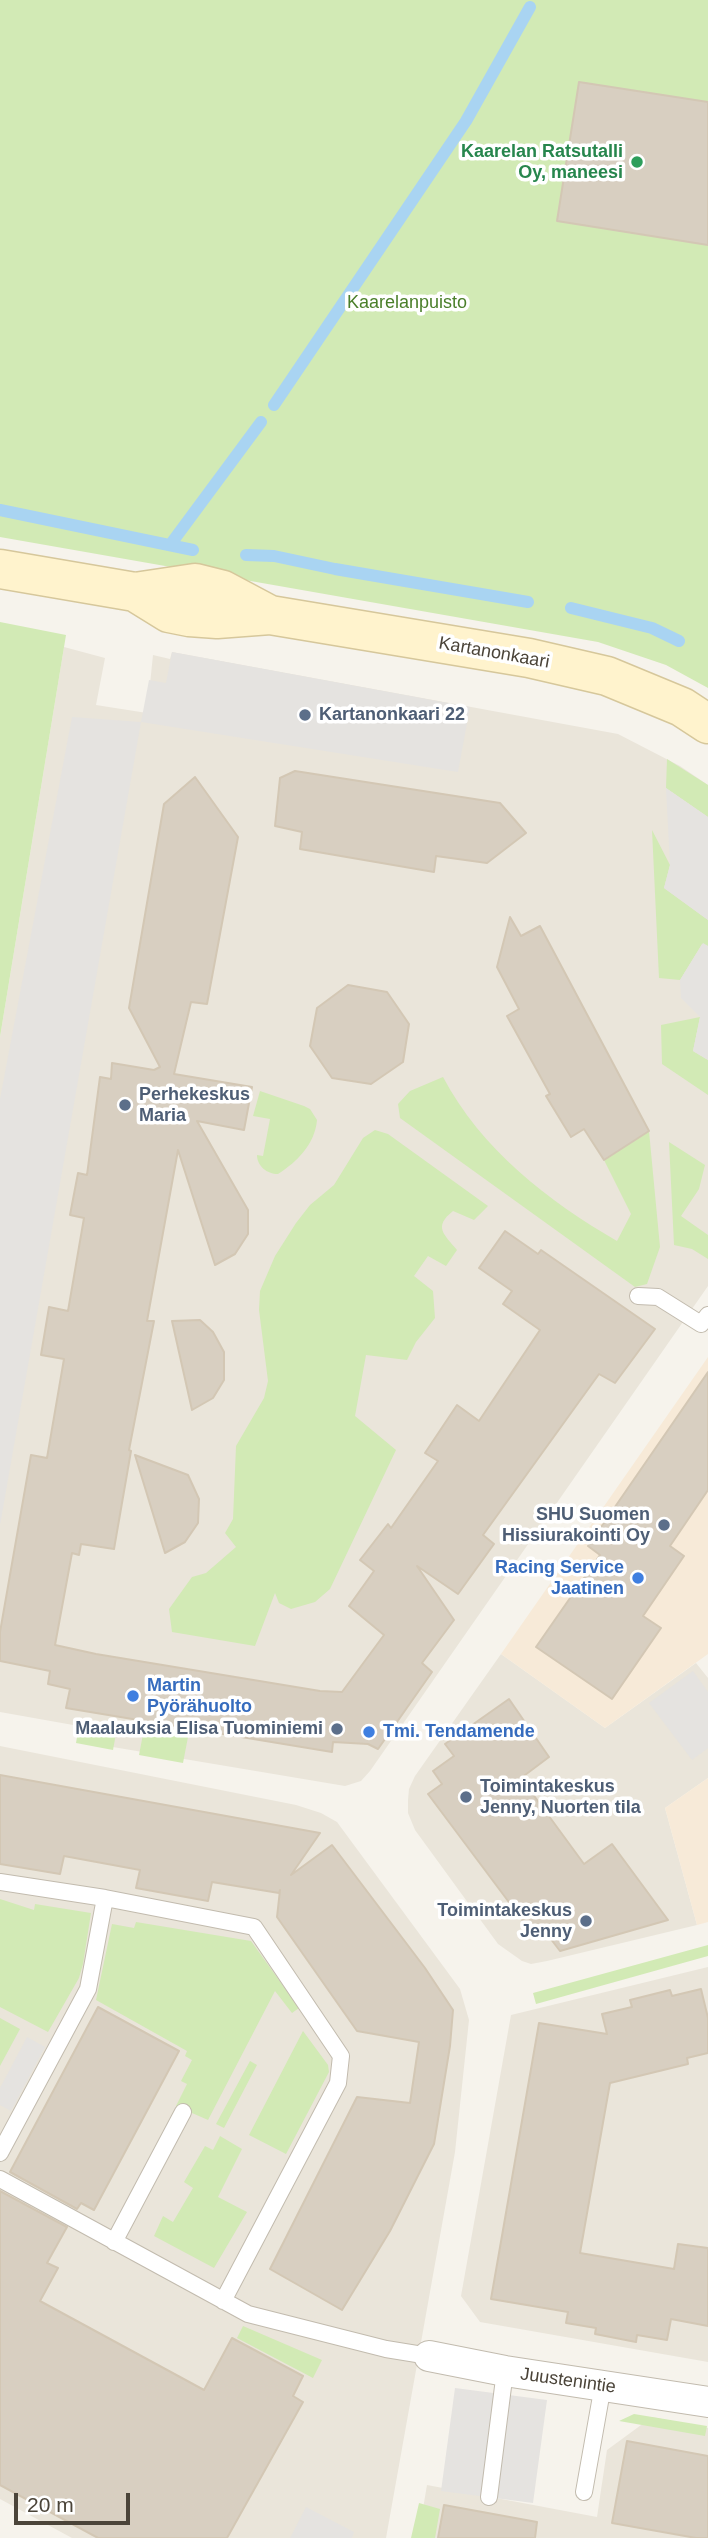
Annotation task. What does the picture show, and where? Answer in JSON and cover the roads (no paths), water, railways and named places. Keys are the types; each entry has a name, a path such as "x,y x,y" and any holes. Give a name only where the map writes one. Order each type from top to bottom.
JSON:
{"street":[{"name":"Kartanonkaari","path":"0,569 135,592 195,583 223,590 270,615 529,658 607,676 682,707 708,724"},
{"name":"Juustenintie","path":"429,2356 505,2371 708,2402"}],"lane":[{"path":"638,1296 658,1297 704,1319"},
{"path":"0,1882 105,1898 254,1927 341,2056 338,2083 223,2301"},
{"path":"0,2153 88,1989 105,1898"},
{"path":"114,2242 183,2112"},
{"path":"0,2179 248,2314 386,2349 429,2356"},
{"path":"489,2497 505,2371"},
{"path":"584,2492 603,2385"}],"waterway":[{"path":"274,405 466,121 530,7"},
{"path":"170,545 261,422"},
{"path":"0,510 193,550"},
{"path":"246,555 274,556 528,602"},
{"path":"571,608 652,628 679,641"}],"place":[{"name":"Kaarelan Ratsutalli Oy, maneesi","path":"637,162"},
{"name":"Kartanonkaari 22","path":"305,715"},
{"name":"Perhekeskus Maria","path":"125,1105"},
{"name":"SHU Suomen Hissiurakointi Oy","path":"664,1525"},
{"name":"Racing Service Jaatinen","path":"638,1578"},
{"name":"Martin Pyörähuolto","path":"133,1696"},
{"name":"Maalauksia Elisa Tuominiemi","path":"337,1729"},
{"name":"Tmi. Tendamende","path":"369,1732"},
{"name":"Toimintakeskus Jenny, Nuorten tila","path":"466,1797"},
{"name":"Toimintakeskus Jenny","path":"586,1921"}],"park label":[{"name":"Kaarelanpuisto","path":"407,303"}]}
